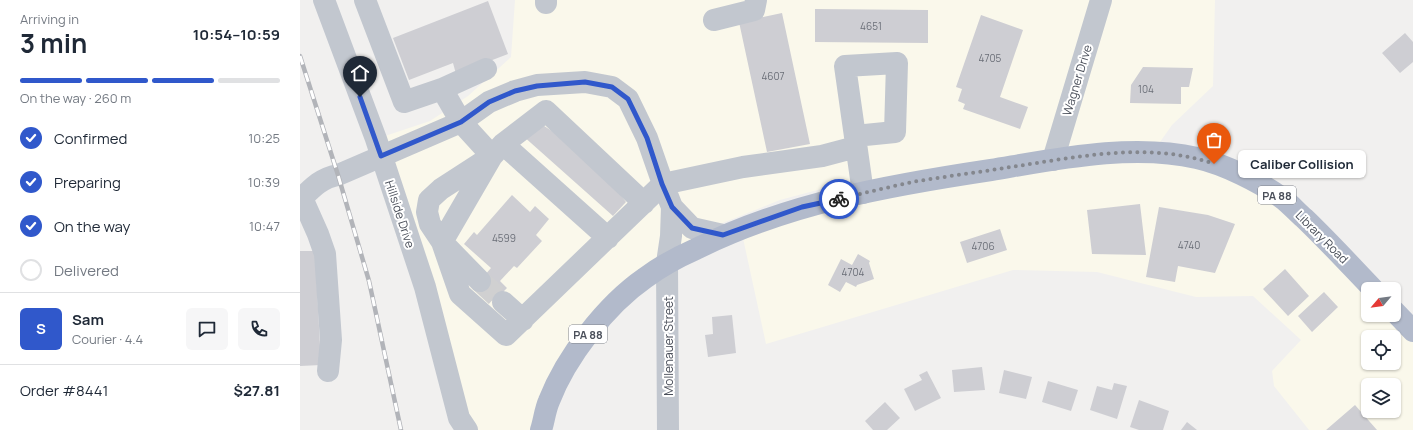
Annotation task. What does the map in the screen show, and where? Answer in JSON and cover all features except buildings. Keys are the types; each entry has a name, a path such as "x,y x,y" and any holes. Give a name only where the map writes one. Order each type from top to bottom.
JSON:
{"main road":[{"name":"Library Road","path":"541,430 549,402 570,359 587,335 615,303 643,279 667,263 723,235 802,207 918,181 1053,160 1123,152 1161,152 1199,158 1244,175 1282,198 1321,235 1366,282"},
{"path":"1401,318 1413,331"}],"street":[{"name":"Hillside Drive","path":"324,0 381,156 425,287 459,418 466,430"},
{"path":"365,0 404,102 442,89 486,69"},
{"path":"714,20 754,10 756,0"},
{"name":"Wagner Drive","path":"1053,160 1101,0"},
{"path":"328,371 331,340 325,254 318,234 301,199 327,177 338,174 461,122 489,102 515,91 537,86 585,82 612,87 628,99 647,138 662,184 672,207 692,228 723,235"},
{"path":"442,89 461,122 608,238"},
{"path":"480,281 442,242 430,224 427,212 429,200 441,189 497,150 546,111 644,203"},
{"path":"497,150 442,242 460,294 506,335 608,238 662,184 743,167 822,156 855,142 864,194"},
{"name":"Mollenauer Street","path":"668,430 667,263 671,236 672,207"},
{"path":"503,302 522,320"}],"shaded area":[{"path":"515,0 1215,0 1213,86 1172,125 1153,152 1244,175 1361,283 1361,322 1401,321 1413,331 1413,430 1309,430 1274,386 1272,371 1301,340 1253,296 1196,297 1097,272 1013,270 766,344 741,229 840,199 836,185 780,200 720,224 615,303 541,430 467,430 376,139 430,121 468,96 511,57"}],"tunnel":[{"path":"480,281 503,302"}],"railway":[{"path":"300,56 338,175 369,281 401,430"}],"way so far":[{"path":"839,199 918,181 1053,160 1123,152 1161,152 1199,158 1214,164"}],"place":[{"name":"Caliber Collision","path":"1214,164"}],"route":[{"path":"360,97 381,156 461,122 489,102 515,91 537,86 585,82 612,87 628,99 647,138 662,184 672,207 692,228 723,235 802,207 839,199"}]}
